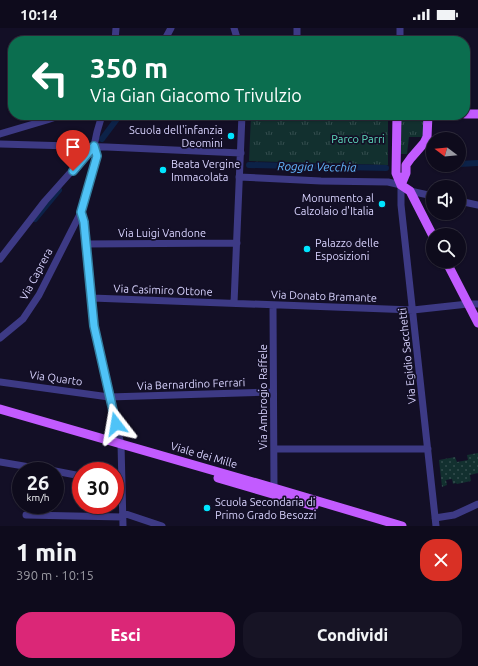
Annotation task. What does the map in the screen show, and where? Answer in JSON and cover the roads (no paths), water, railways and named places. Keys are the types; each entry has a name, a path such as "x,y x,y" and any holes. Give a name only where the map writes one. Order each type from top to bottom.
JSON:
{"main road":[{"path":"397,120 396,173 401,184 410,191 429,228"},
{"path":"401,184 406,173 406,165 427,137 428,120"},
{"path":"396,155 406,159 411,158"},
{"path":"450,268 478,323"},
{"name":"Viale dei Mille","path":"0,409 121,448 384,526"},
{"name":"Viale dei Mille","path":"0,415 274,488 402,526"}],"street":[{"path":"0,134 47,120"},
{"path":"0,259 46,201 94,146 101,120"},
{"path":"234,303 242,120"},
{"path":"0,144 94,146 241,153"},
{"name":"Via Caprera","path":"0,338 23,319 39,295 81,212 97,156 94,146"},
{"path":"239,177 321,181 388,182 401,184"},
{"name":"Via Egidio Sacchetti","path":"401,184 401,205 436,526"},
{"path":"410,191 426,194"},
{"path":"466,202 478,205"},
{"path":"81,212 84,222 94,326 121,448 120,462"},
{"name":"Via Luigi Vandone","path":"86,244 237,243"},
{"name":"Via Casimiro Ottone","path":"92,298 234,303"},
{"name":"Via Donato Bramante","path":"234,303 273,306 413,310 478,304"},
{"name":"Via Ambrogio Raffele","path":"273,306 274,488"},
{"name":"Via Quarto","path":"0,382 109,397"},
{"name":"Via Bernardino Ferrari","path":"109,397 273,392"},
{"path":"274,449 428,449"},
{"path":"0,462 12,464"},
{"path":"435,518 454,515 478,504"},
{"path":"26,515 123,515 162,526"},
{"path":"123,515 123,526"}],"waterway":[{"name":"Roggia Vecchia","path":"102,139 116,120"},
{"name":"Roggia Vecchia","path":"466,164 478,163"},
{"name":"Roggia Vecchia","path":"249,165 386,168"},
{"name":"Roggia Vecchia","path":"35,219 59,190"}],"place":[{"name":"Scuola dell'infanzia Deomini","path":"231,136"},
{"name":"Beata Vergine Immacolata","path":"163,170"},
{"name":"Monumento al Calzolaio d'Italia","path":"382,204"},
{"name":"Palazzo delle Esposizioni","path":"307,249"},
{"name":"Scuola Secondaria di Primo Grado Besozzi","path":"207,508"}],"park label":[{"name":"Parco Parri","path":"358,139"}]}
